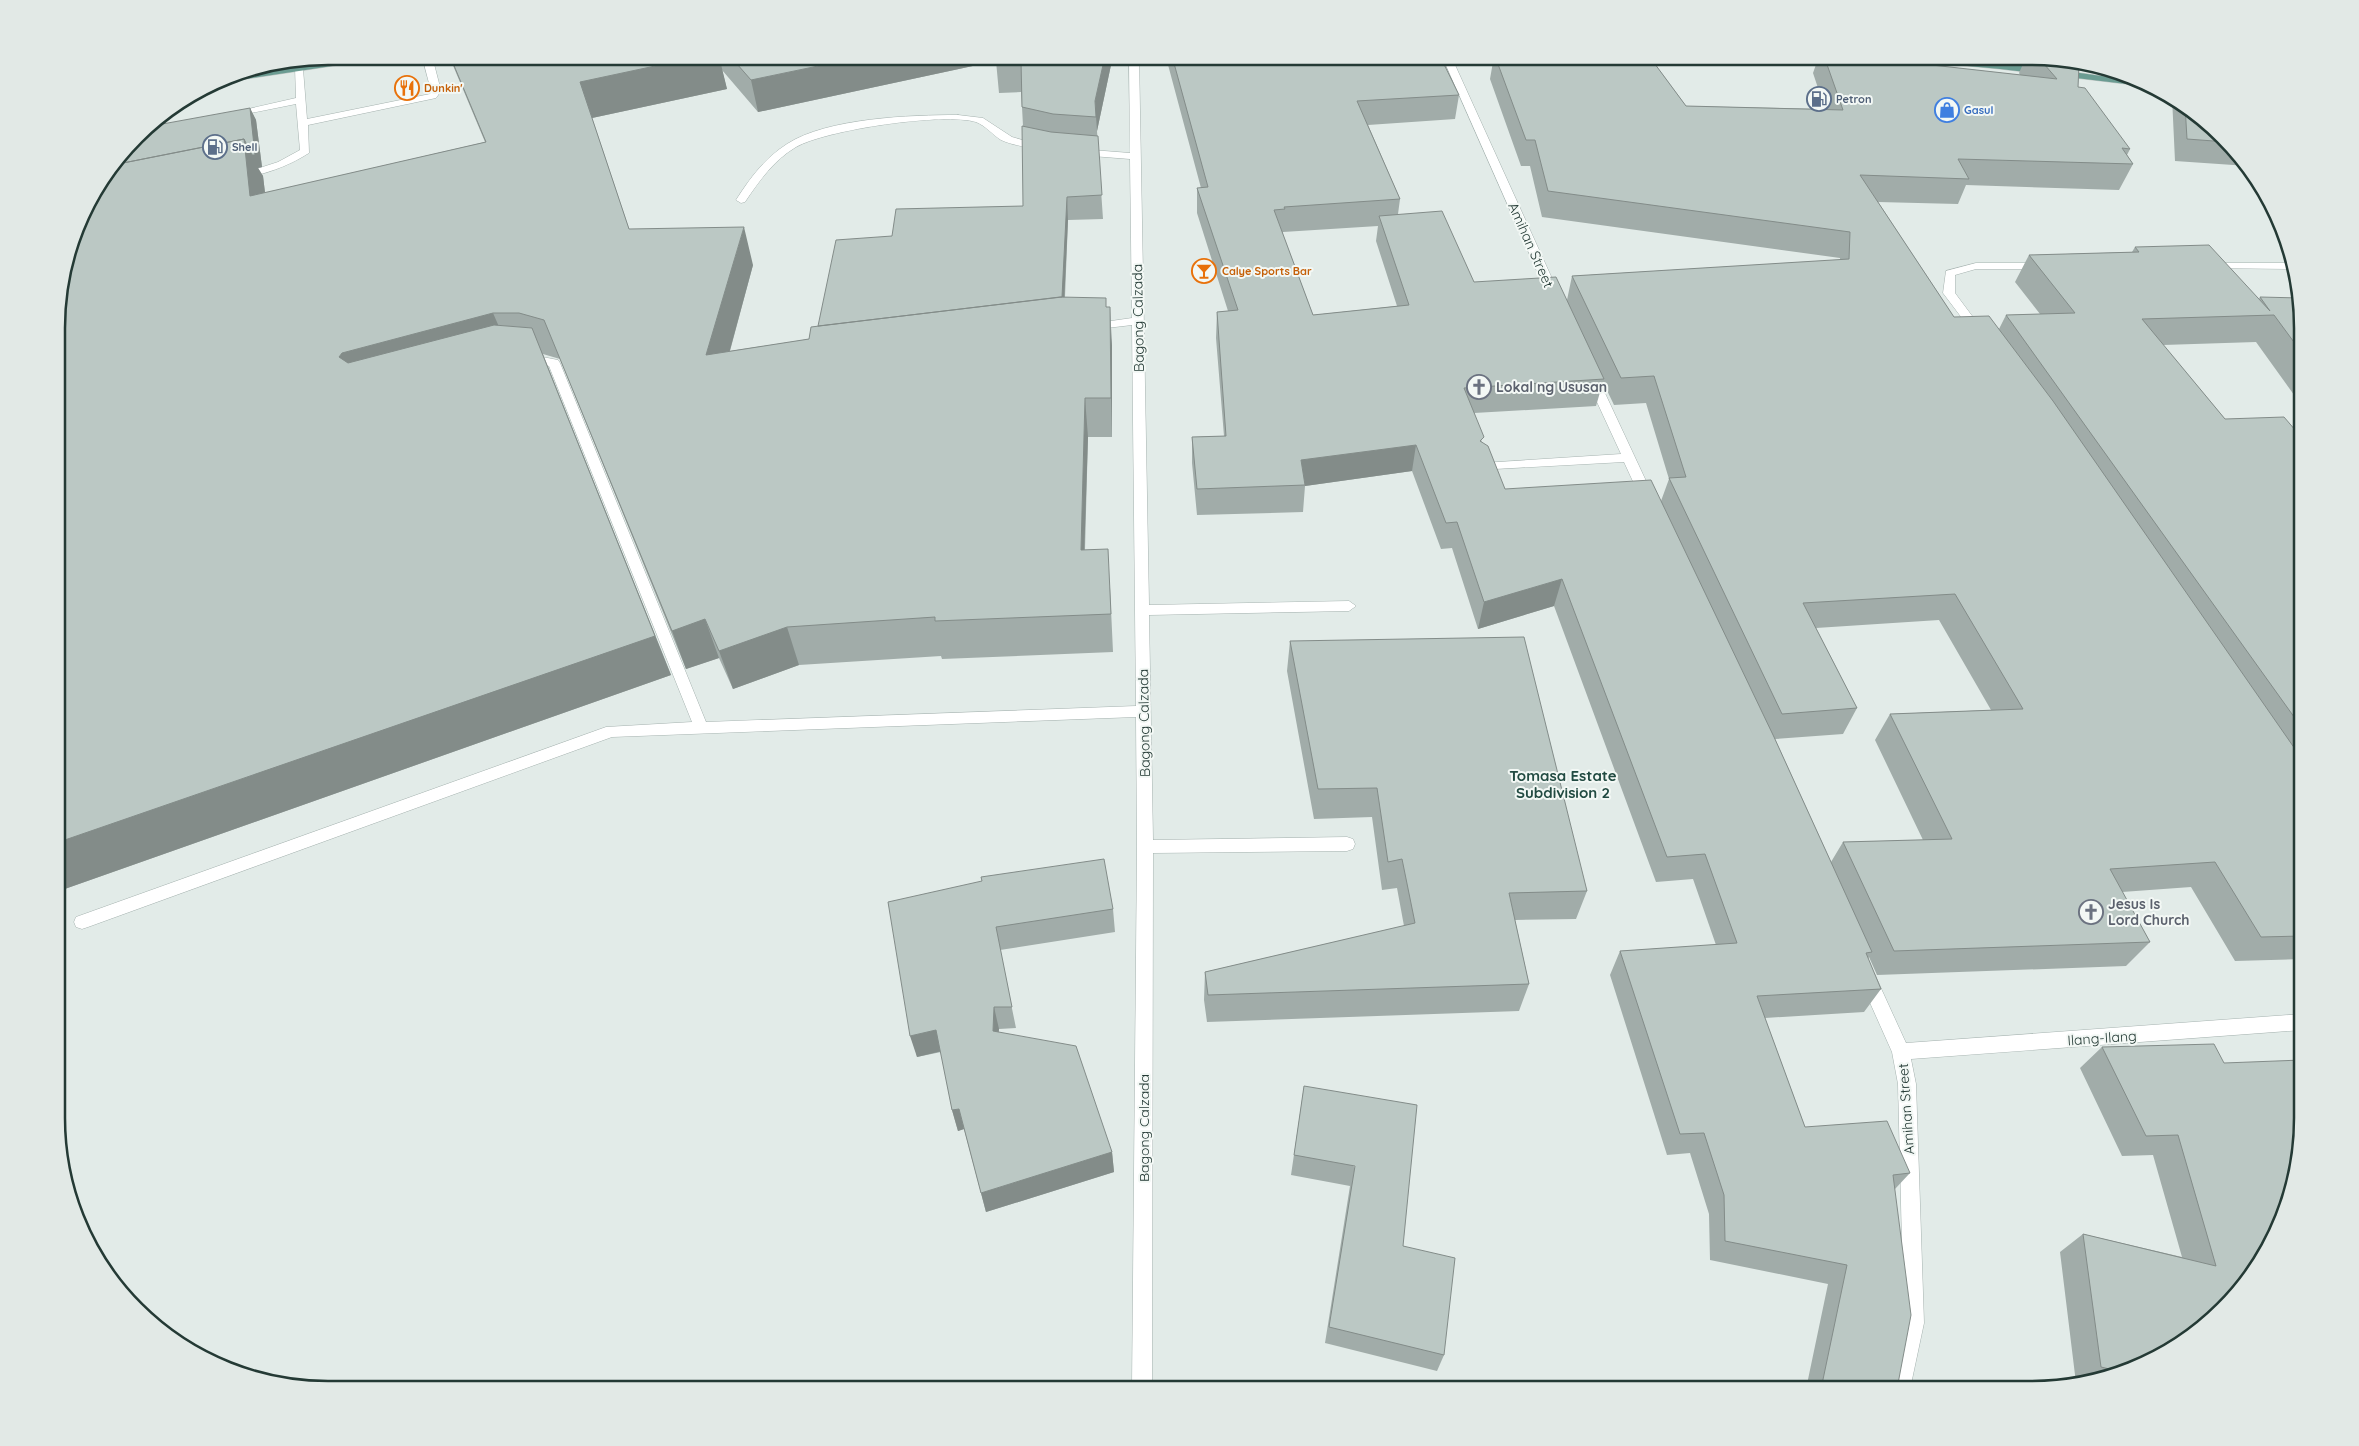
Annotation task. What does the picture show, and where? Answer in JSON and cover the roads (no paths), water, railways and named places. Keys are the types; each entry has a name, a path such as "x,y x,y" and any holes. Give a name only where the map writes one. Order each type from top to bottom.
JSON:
{"main road":[{"path":"254,76 320,65"},
{"path":"1989,65 2123,82"}],"street":[{"path":"302,123 433,96 436,91 429,65"},
{"name":"Bagong Calzada","path":"1134,65 1145,847 1142,1381"},
{"name":"Amihan Street","path":"1450,65 1559,306"},
{"path":"226,179 275,169 305,151 298,69"},
{"path":"222,116 300,100"},
{"path":"741,200 757,174 792,145 807,137 874,123 925,119 978,119 1007,139 1052,150"},
{"path":"1072,152 1135,156"},
{"path":"1988,347 1949,293 1950,273 1976,266 2056,266"},
{"path":"2195,266 2286,266"},
{"path":"1080,328 1138,321"},
{"path":"518,358 534,358 554,363 701,727"},
{"path":"1584,360 1653,512"},
{"path":"1482,467 1628,458"},
{"path":"1142,610 1349,606"},
{"path":"82,922 611,731 1144,712"},
{"path":"1145,847 1347,844"},
{"name":"Amihan Street","path":"1860,961 1901,1052 1907,1084 1914,1323 1902,1381"},
{"name":"Ilang-Ilang","path":"1901,1052 2294,1023"}],"place":[{"name":"Dunkin'","path":"407,88"},
{"name":"Petron","path":"1819,99"},
{"name":"Gasul","path":"1947,110"},
{"name":"Shell","path":"215,147"},
{"name":"Calye Sports Bar","path":"1204,271"},
{"name":"Lokal ng Ususan","path":"1479,387"},
{"name":"Jesus Is Lord Church","path":"2091,912"}],"district":[{"name":"Tomasa Estate Subdivision 2","path":"1563,784"}]}
